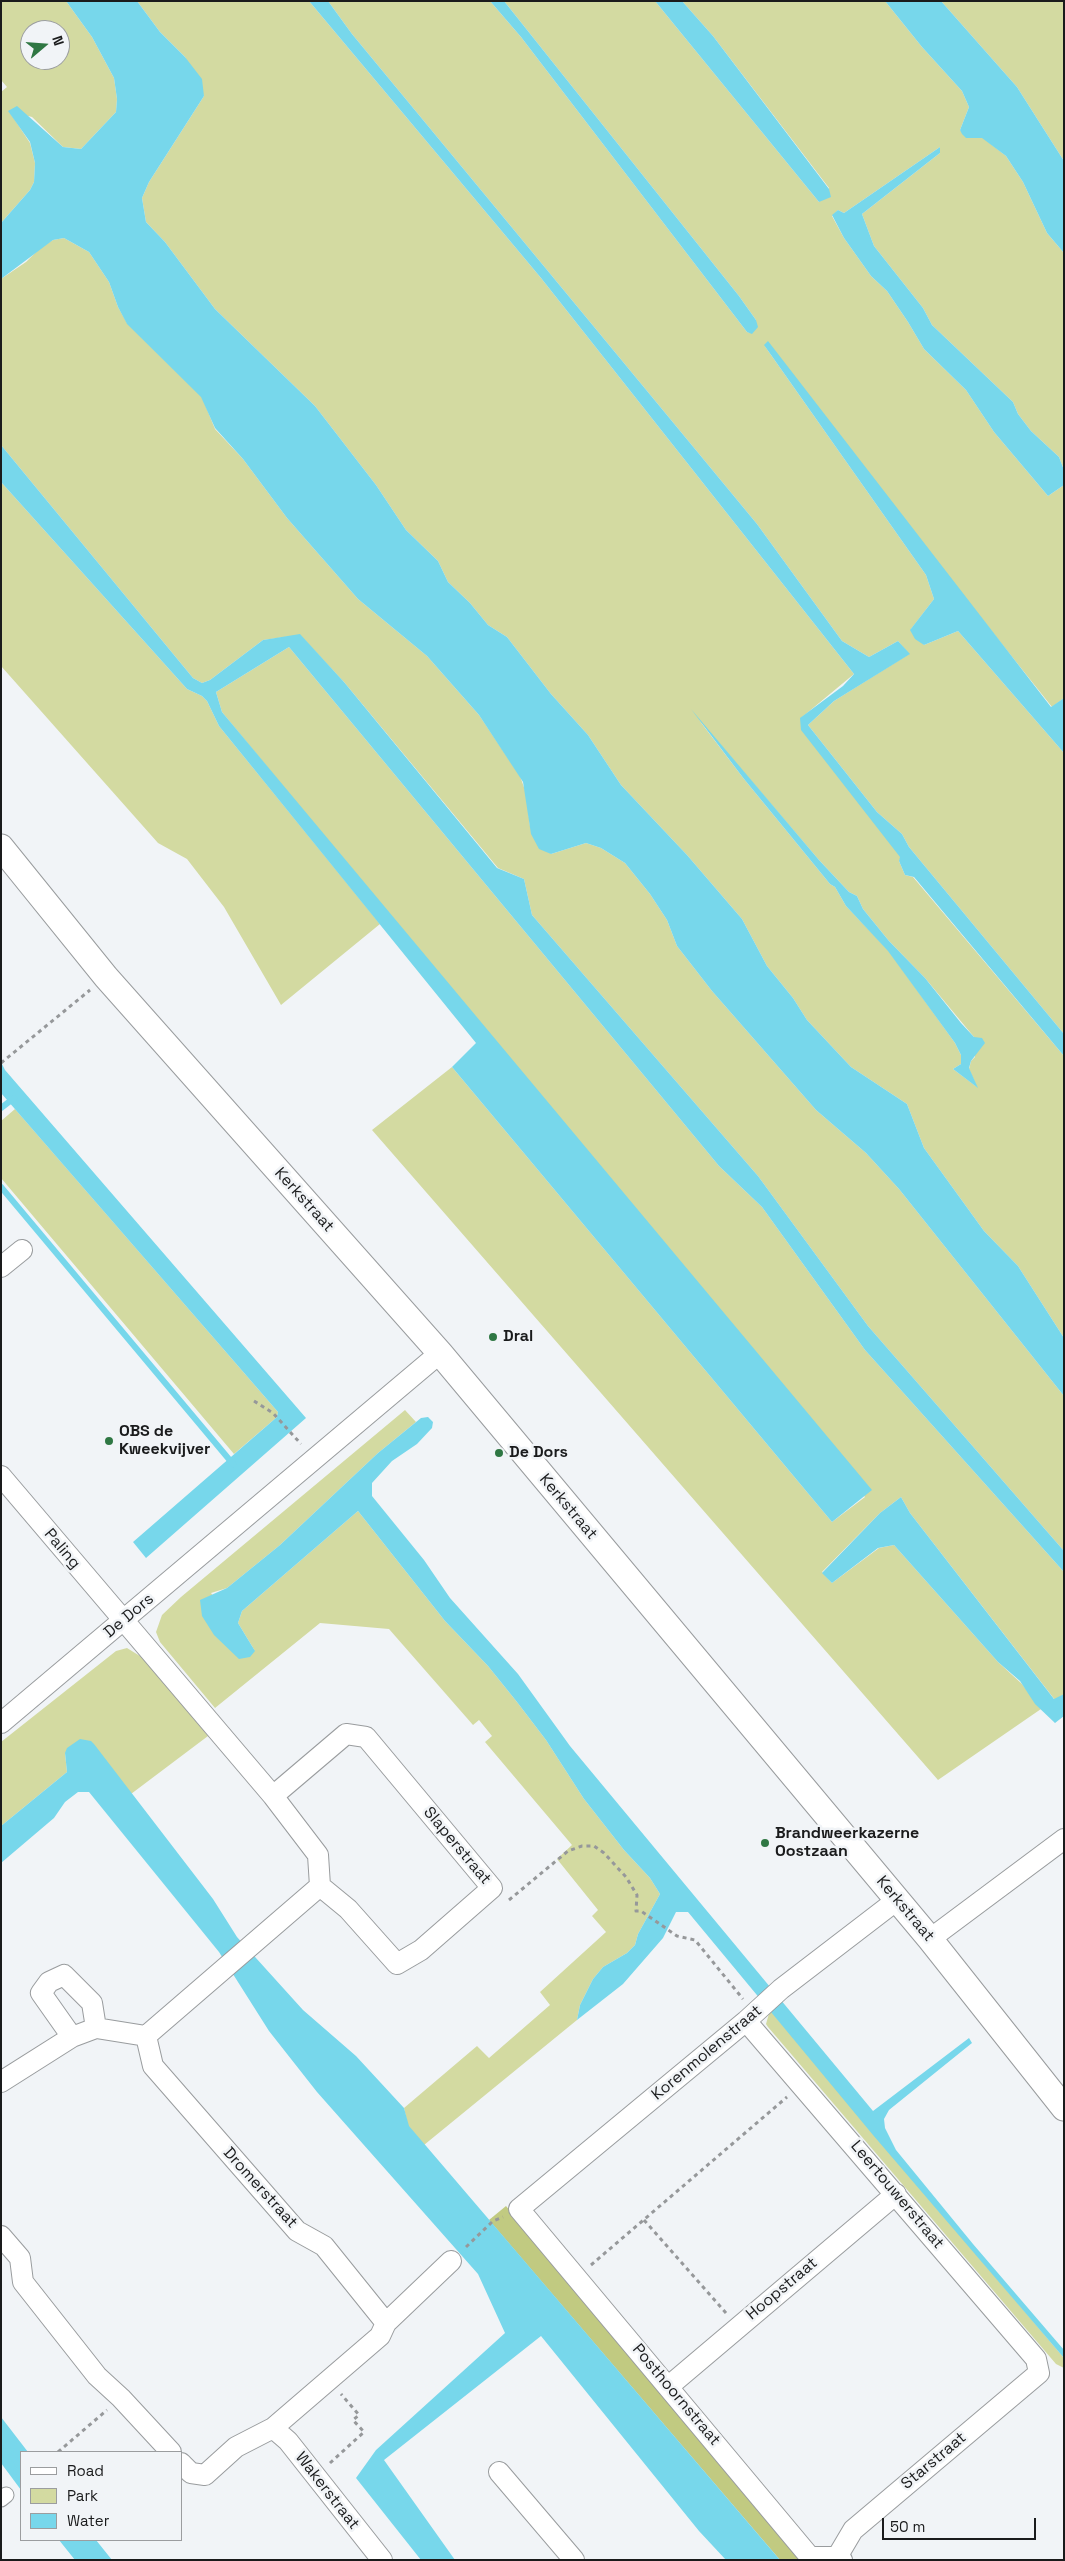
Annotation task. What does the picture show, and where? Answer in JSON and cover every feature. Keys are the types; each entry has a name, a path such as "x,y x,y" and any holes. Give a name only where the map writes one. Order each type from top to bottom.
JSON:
{"street":[{"name":"Kerkstraat","path":"1,847 106,976 440,1353 930,1939 1064,2108"},
{"path":"1,1267 22,1250"},
{"name":"De Dors","path":"1,1723 440,1353"},
{"name":"Paling","path":"1,1476 124,1621"},
{"path":"1,2082 72,2037 96,2028 146,2036 220,1971 254,1945 320,1886 318,1855 273,1796 124,1621"},
{"name":"Slaperstraat","path":"273,1796 346,1734 366,1737 492,1888 421,1950 397,1964 348,1910 320,1886"},
{"path":"930,1939 1064,1839"},
{"name":"Korenmolenstraat","path":"519,2209 754,2014 781,1989 897,1900"},
{"path":"72,2037 42,1993 49,1982 64,1975 92,2003 96,2028"},
{"name":"Leertouwerstraat","path":"754,2014 802,2084 1036,2359 1039,2373"},
{"name":"Dromerstraat","path":"146,2036 153,2066 298,2231 324,2246 386,2323"},
{"name":"Hoopstraat","path":"669,2386 896,2194"},
{"name":"Posthoornstraat","path":"519,2209 669,2386 810,2557 839,2558"},
{"path":"1,2236 20,2258 23,2282 97,2376 121,2398 170,2451"},
{"path":"182,2464 191,2474 205,2475 236,2447 273,2428 380,2336 386,2323 452,2261"},
{"name":"Starstraat","path":"839,2558 853,2530 1039,2373"},
{"name":"Wakerstraat","path":"273,2428 288,2441 378,2558"},
{"path":"500,2472 574,2560"}],"path":[{"path":"1,1063 106,976"},
{"path":"254,1401 273,1413 293,1434"},
{"path":"492,1888 509,1901 568,1851 582,1846 594,1846 604,1853 626,1877 637,1895 636,1911 641,1911 677,1936 695,1940 754,2014"},
{"path":"577,2277 802,2084"},
{"path":"644,2220 738,2327"},
{"path":"452,2261 493,2222"},
{"path":"314,2477 364,2432 353,2420 359,2415 329,2380"},
{"path":"59,2451 121,2398"}],"green space":[{"path":"1,1 66,1 92,37 114,78 117,99 116,112 81,149 63,147 32,117 9,111 30,143 35,163 34,182 30,190 1,223 1,92 7,87 1,80"},
{"path":"137,1 309,1 541,278 854,674 801,718 901,857 899,861 905,875 913,877 1064,1056 1064,1338 1018,1266 984,1231 924,1148 907,1104 851,1067 807,1020 793,998 767,966 742,919 687,855 621,785 588,735 551,694 507,637 488,625 470,603 448,582 438,561 406,530 376,485 315,406 215,309 165,242 146,222 142,198 149,182 204,96 185,57 160,32","holes":["699,720 819,860 849,892 857,896 863,909 889,941 925,978 974,1037 975,1057 971,1061 969,1069 977,1087 953,1069 961,1064 961,1055 955,1043 889,951 846,906 835,887 830,884 744,779"]},
{"path":"328,1 490,1 521,37 747,332 752,333 756,320 739,296 504,1 655,1 819,202 829,188 713,36 682,1 885,1 922,47 962,91 969,107 960,130 971,137 982,137 1006,156 1023,182 1047,233 1064,253 1064,470 1059,457 1031,431 1018,414 1013,402 932,325 923,308 874,246 862,214 940,153 940,147 844,213 838,210 832,216 844,238 871,276 887,291 924,349 966,390 994,432 1048,496 1064,485 1064,698 1052,707 764,345 926,575 934,599 911,629 924,645 958,631 1064,753 1064,1034 909,847 902,834 877,812 808,725 834,701 909,654 898,641 869,657 842,641 757,524 352,34"},
{"path":"941,1 1064,1 1064,161 1017,87"},
{"path":"64,238 89,252 109,282 118,307 127,323 202,397 215,429 243,459 287,518 358,599 427,656 479,715 520,776 526,793 530,826 551,854 586,843 601,848 625,863 650,894 667,920 677,946 712,991 816,1110 866,1153 899,1189 1064,1396 1064,1551 868,1326 758,1176 532,915 524,879 498,868 344,682 300,635 263,640 210,680 202,683 193,678 1,445 1,279 26,262 41,247 53,240"},
{"path":"1,482 187,689 202,696 207,701 219,726 380,924 281,1005 224,907 187,859 158,843 1,666"},
{"path":"289,647 719,1166 762,1207 865,1350 1064,1572 1064,1694 1055,1700 910,1513 901,1497 880,1513 822,1572 832,1583 879,1548 894,1545 998,1662 1022,1684 1041,1709 938,1780 372,1130 452,1067 832,1522 865,1497 222,712 216,692"},
{"path":"15,1109 278,1412 277,1417 234,1454 1,1178 1,1121"},
{"path":"405,1410 416,1422 378,1453 280,1545 227,1588 211,1593 255,1651 238,1623 242,1611 358,1511 445,1621 488,1666 517,1702 546,1740 584,1799 624,1850 650,1878 660,1894 638,1934 635,1945 627,1953 603,1967 593,1979 580,2005 577,2020 424,2145 408,2126 404,2108 477,2046 489,2058 550,2005 540,1992 606,1932 592,1916 598,1910 557,1859 572,1845 485,1742 492,1736 479,1720 473,1725 389,1629 320,1623 215,1708 160,1642 156,1632 162,1615 181,1597"},
{"path":"127,1648 148,1661 208,1736 131,1794 114,1772 65,1753 67,1772 1,1826 1,1742 116,1651"},
{"path":"770,2010 1064,2358 1064,2368 1056,2364 768,2027 766,2024"},
{"path":"506,2206 802,2560 780,2560 489,2220"}],"water":[{"path":"66,1 137,1 160,32 185,57 202,79 204,96 149,182 142,198 146,222 165,242 215,309 315,406 376,485 406,530 438,561 448,582 470,603 488,625 507,637 551,694 588,735 621,785 687,855 742,919 767,966 793,998 807,1020 851,1067 907,1104 924,1148 984,1231 1018,1266 1064,1338 1064,1396 899,1189 866,1153 816,1110 712,991 677,946 667,920 650,894 625,863 601,848 586,843 551,854 539,849 531,834 523,782 479,715 427,656 358,599 287,518 243,459 215,428 201,397 127,324 118,307 109,282 89,252 64,238 53,240 1,279 1,223 30,190 34,182 35,163 30,142 8,111 17,106 63,147 81,149 116,112 117,99 114,78 92,37"},
{"path":"309,1 328,1 352,34 757,524 842,641 869,657 898,641 910,654 834,701 808,725 877,812 902,834 909,847 1064,1034 1064,1056 914,877 905,875 899,861 900,857 801,730 800,718 843,686 854,674 541,278"},
{"path":"490,1 504,1 739,296 756,320 758,327 752,334 747,332 521,37"},
{"path":"655,1 682,1 713,36 829,189 831,197 819,202"},
{"path":"885,1 941,1 1017,87 1064,161 1064,253 1047,233 1023,182 1006,156 982,138 966,138 962,134 960,130 969,107 962,91 922,47"},
{"path":"940,147 940,153 862,214 874,246 923,308 932,325 1013,402 1018,414 1031,431 1059,457 1064,470 1064,485 1048,496 994,432 966,390 924,349 887,291 871,276 844,238 832,215 838,210 844,213"},
{"path":"768,341 1051,707 1064,698 1064,753 958,631 924,645 915,639 910,630 934,599 926,575 764,345"},
{"path":"1,445 193,678 202,683 210,680 263,640 300,634 344,682 497,868 524,879 532,915 758,1176 868,1326 1064,1551 1064,1572 865,1350 762,1207 719,1166 289,647 216,692 222,712 872,1490 832,1522 452,1067 476,1043 219,726 207,701 202,696 187,689 1,482"},
{"path":"691,709 819,860 849,892 857,896 863,909 889,941 925,978 961,1023 974,1037 982,1038 985,1043 971,1061 969,1068 978,1088 953,1069 961,1064 961,1055 955,1043 888,951 846,906 835,887 830,884 744,779"},
{"path":"1,1062 5,1070 306,1418 146,1558 133,1542 277,1417 278,1412 1,1093"},
{"path":"428,1417 433,1422 432,1428 417,1444 392,1461 372,1483 372,1496 424,1560 450,1598 518,1674 570,1746 873,2111 969,2038 972,2043 889,2110 884,2119 885,2128 896,2150 973,2244 1064,2350 1064,2358 873,2135 688,1912 676,1912 663,1938 623,1984 577,2020 580,2005 593,1979 603,1967 627,1953 635,1945 638,1934 660,1894 650,1878 624,1850 584,1799 546,1740 517,1702 488,1666 445,1621 358,1511 242,1611 238,1623 255,1651 250,1657 239,1659 214,1635 202,1616 200,1600 227,1588 280,1545 378,1453 421,1418"},
{"path":"901,1497 910,1513 1054,1699 1064,1694 1064,1716 1055,1723 1035,1704 1020,1681 998,1662 894,1545 878,1548 832,1583 822,1573 880,1513"},
{"path":"80,1739 91,1741 94,1744 213,1899 237,1937 303,2010 356,2056 404,2108 409,2126 780,2560 726,2560 699,2531 541,2336 384,2460 455,2560 421,2560 356,2478 376,2450 505,2333 478,2274 317,2092 269,2031 219,1952 89,1792 78,1792 65,1802 54,1818 1,1863 1,1826 67,1772 65,1753 67,1748"},
{"path":"1,2417 27,2451 20,2451 20,2489 1,2463"},
{"path":"60,2541 97,2541 112,2560 75,2560"}],"waterway":[{"path":"1,1108 14,1098"},
{"path":"1,1187 233,1464"}],"place":[{"name":"Dral","path":"493,1337"},
{"name":"OBS de Kweekvijver","path":"109,1441"},
{"name":"De Dors","path":"499,1453"},
{"name":"Brandweerkazerne Oostzaan","path":"765,1843"}]}
